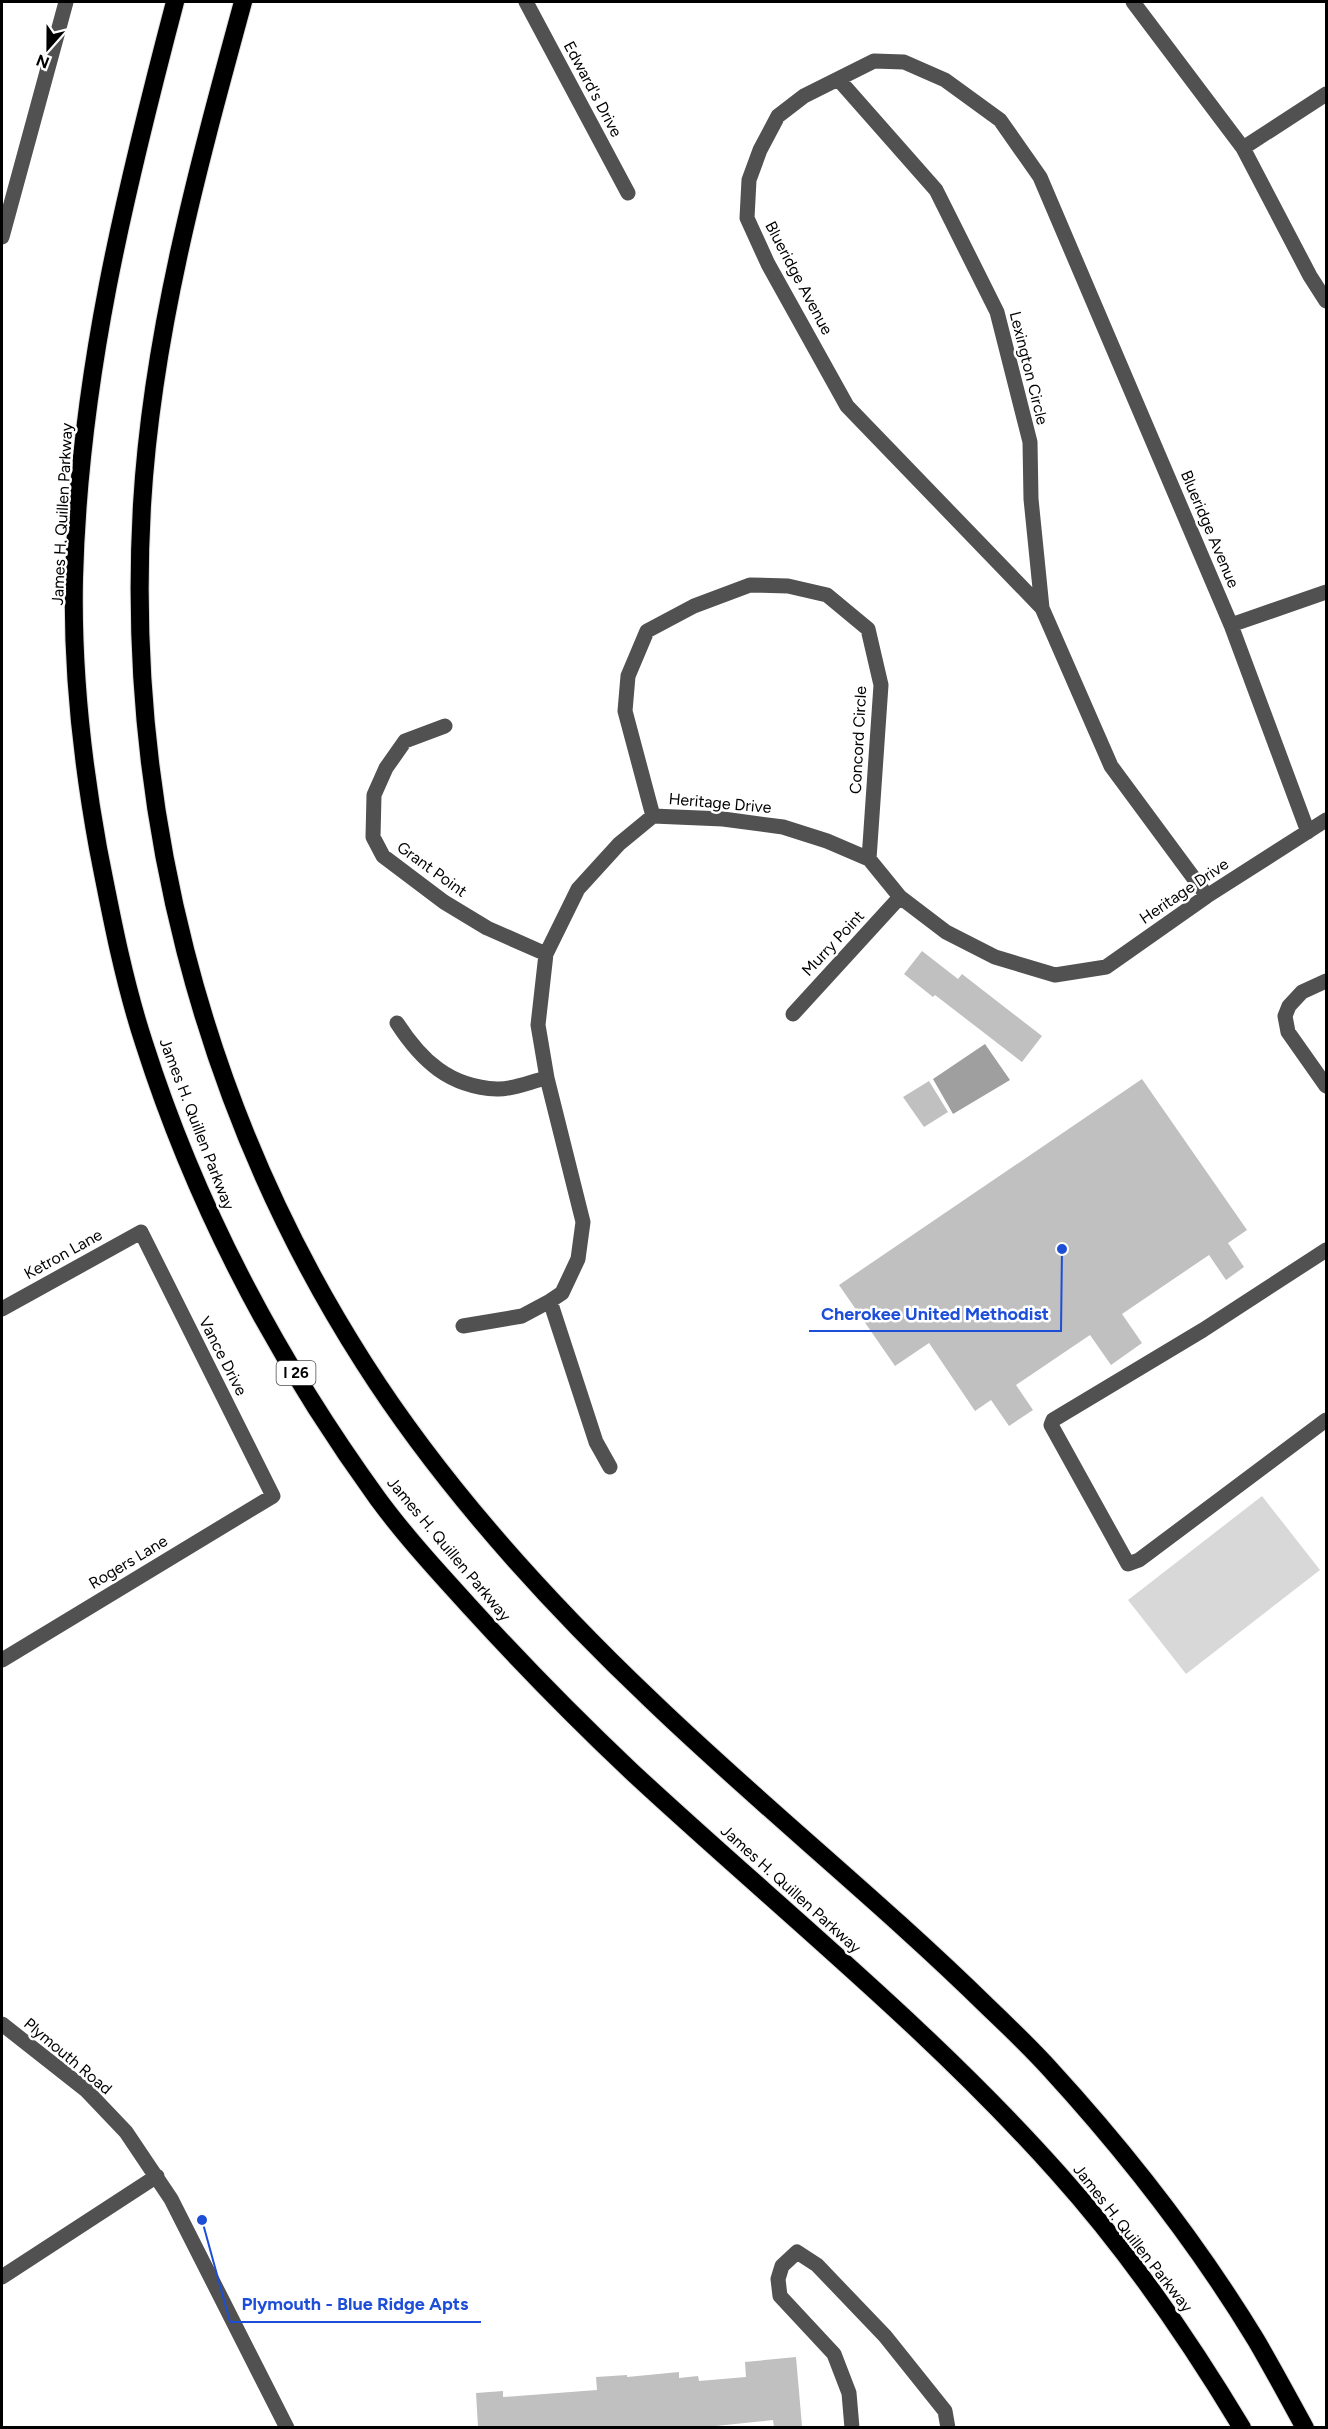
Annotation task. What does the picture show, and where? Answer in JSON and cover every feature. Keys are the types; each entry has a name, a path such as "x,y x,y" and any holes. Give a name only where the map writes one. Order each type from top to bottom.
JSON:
{"highway":[{"name":"James H. Quillen Parkway","path":"175,2 134,157 110,265 91,377 80,479 74,581 79,709 92,812 116,940 143,1042 184,1156 220,1236 267,1323 321,1416 382,1504 441,1574 516,1656 621,1761 959,2069 1061,2175 1146,2282 1206,2367 1242,2427"},
{"path":"243,2 206,139 179,254 156,375 142,503 140,609 151,775 164,859 189,972 225,1080 266,1185 312,1275 364,1364 425,1451 498,1541 581,1632 655,1704 933,1953 1044,2062 1122,2150 1189,2238 1255,2338 1305,2427"}],"street":[{"path":"2,237 66,2"},
{"name":"Edward's Drive","path":"525,2 628,193"},
{"path":"1133,2 1243,148 1310,276 1326,301"},
{"name":"Blueridge Avenue","path":"1207,896 1111,766 1042,608 847,406 768,264 747,218 749,180 760,150 778,116 804,96 874,61 904,62 945,80 1000,120 1040,177 1231,625 1308,832"},
{"name":"Lexington Circle","path":"839,80 936,190 997,312 1030,442 1032,499 1042,608"},
{"path":"1243,148 1326,94"},
{"name":"Concord Circle","path":"654,816 625,711 628,676 647,631 694,606 750,585 788,586 827,595 868,629 881,685 869,859"},
{"path":"1231,625 1323,596"},
{"name":"Grant Point","path":"445,726 405,741 386,768 374,795 373,837 383,856 444,902 487,928 546,954"},
{"name":"Heritage Drive","path":"463,1326 522,1316 550,1301 562,1293 578,1259 583,1222 547,1078 538,1025 546,954 578,888 619,844 654,816 723,819 783,827 827,841 869,859 900,897 946,932 995,957 1055,975 1106,967 1207,896 1326,820"},
{"name":"Murry Point","path":"793,1014 900,897"},
{"path":"1326,981 1302,992 1289,1006 1285,1016 1288,1032 1326,1086"},
{"path":"397,1023 413,1048 435,1069 463,1083 498,1089 547,1078"},
{"name":"Ketron Lane","path":"2,1309 141,1232"},
{"name":"Vance Drive","path":"141,1232 273,1496"},
{"path":"1326,1250 1203,1330 1053,1420 1051,1425 1128,1564 1139,1560 1326,1420"},
{"path":"550,1301 596,1442 610,1467"},
{"name":"Rogers Lane","path":"2,1660 273,1496"},
{"name":"Plymouth Road","path":"2,2024 86,2090 126,2132 171,2199 287,2427"},
{"path":"2,2277 157,2176"},
{"path":"852,2427 849,2393 834,2354 780,2296 778,2279 782,2266 797,2252 818,2265 885,2336 945,2411 948,2427"}],"shaded area":[{"path":"985,1044 1010,1080 953,1114 933,1079"},
{"path":"1262,1496 1320,1570 1186,1674 1128,1600"}],"building":[{"path":"922,951 958,979 962,974 1042,1036 1022,1062 904,974"},
{"path":"1142,1079 1247,1230 1228,1243 1244,1267 1226,1280 1209,1255 1122,1314 1142,1343 1111,1365 1090,1335 1016,1385 1033,1410 1009,1426 991,1400 975,1411 929,1343 895,1366 839,1285"},
{"path":"929,1081 948,1112 924,1127 903,1097"},
{"path":"796,2357 802,2426 774,2427 773,2420 706,2427 478,2427 476,2393 503,2391 503,2397 597,2390 596,2377 627,2375 627,2377 679,2372 679,2378 698,2376 699,2381 746,2377 745,2362"}],"place":[{"name":"Cherokee United Methodist","path":"1062,1249"},
{"name":"Plymouth - Blue Ridge Apts","path":"202,2220"}]}
